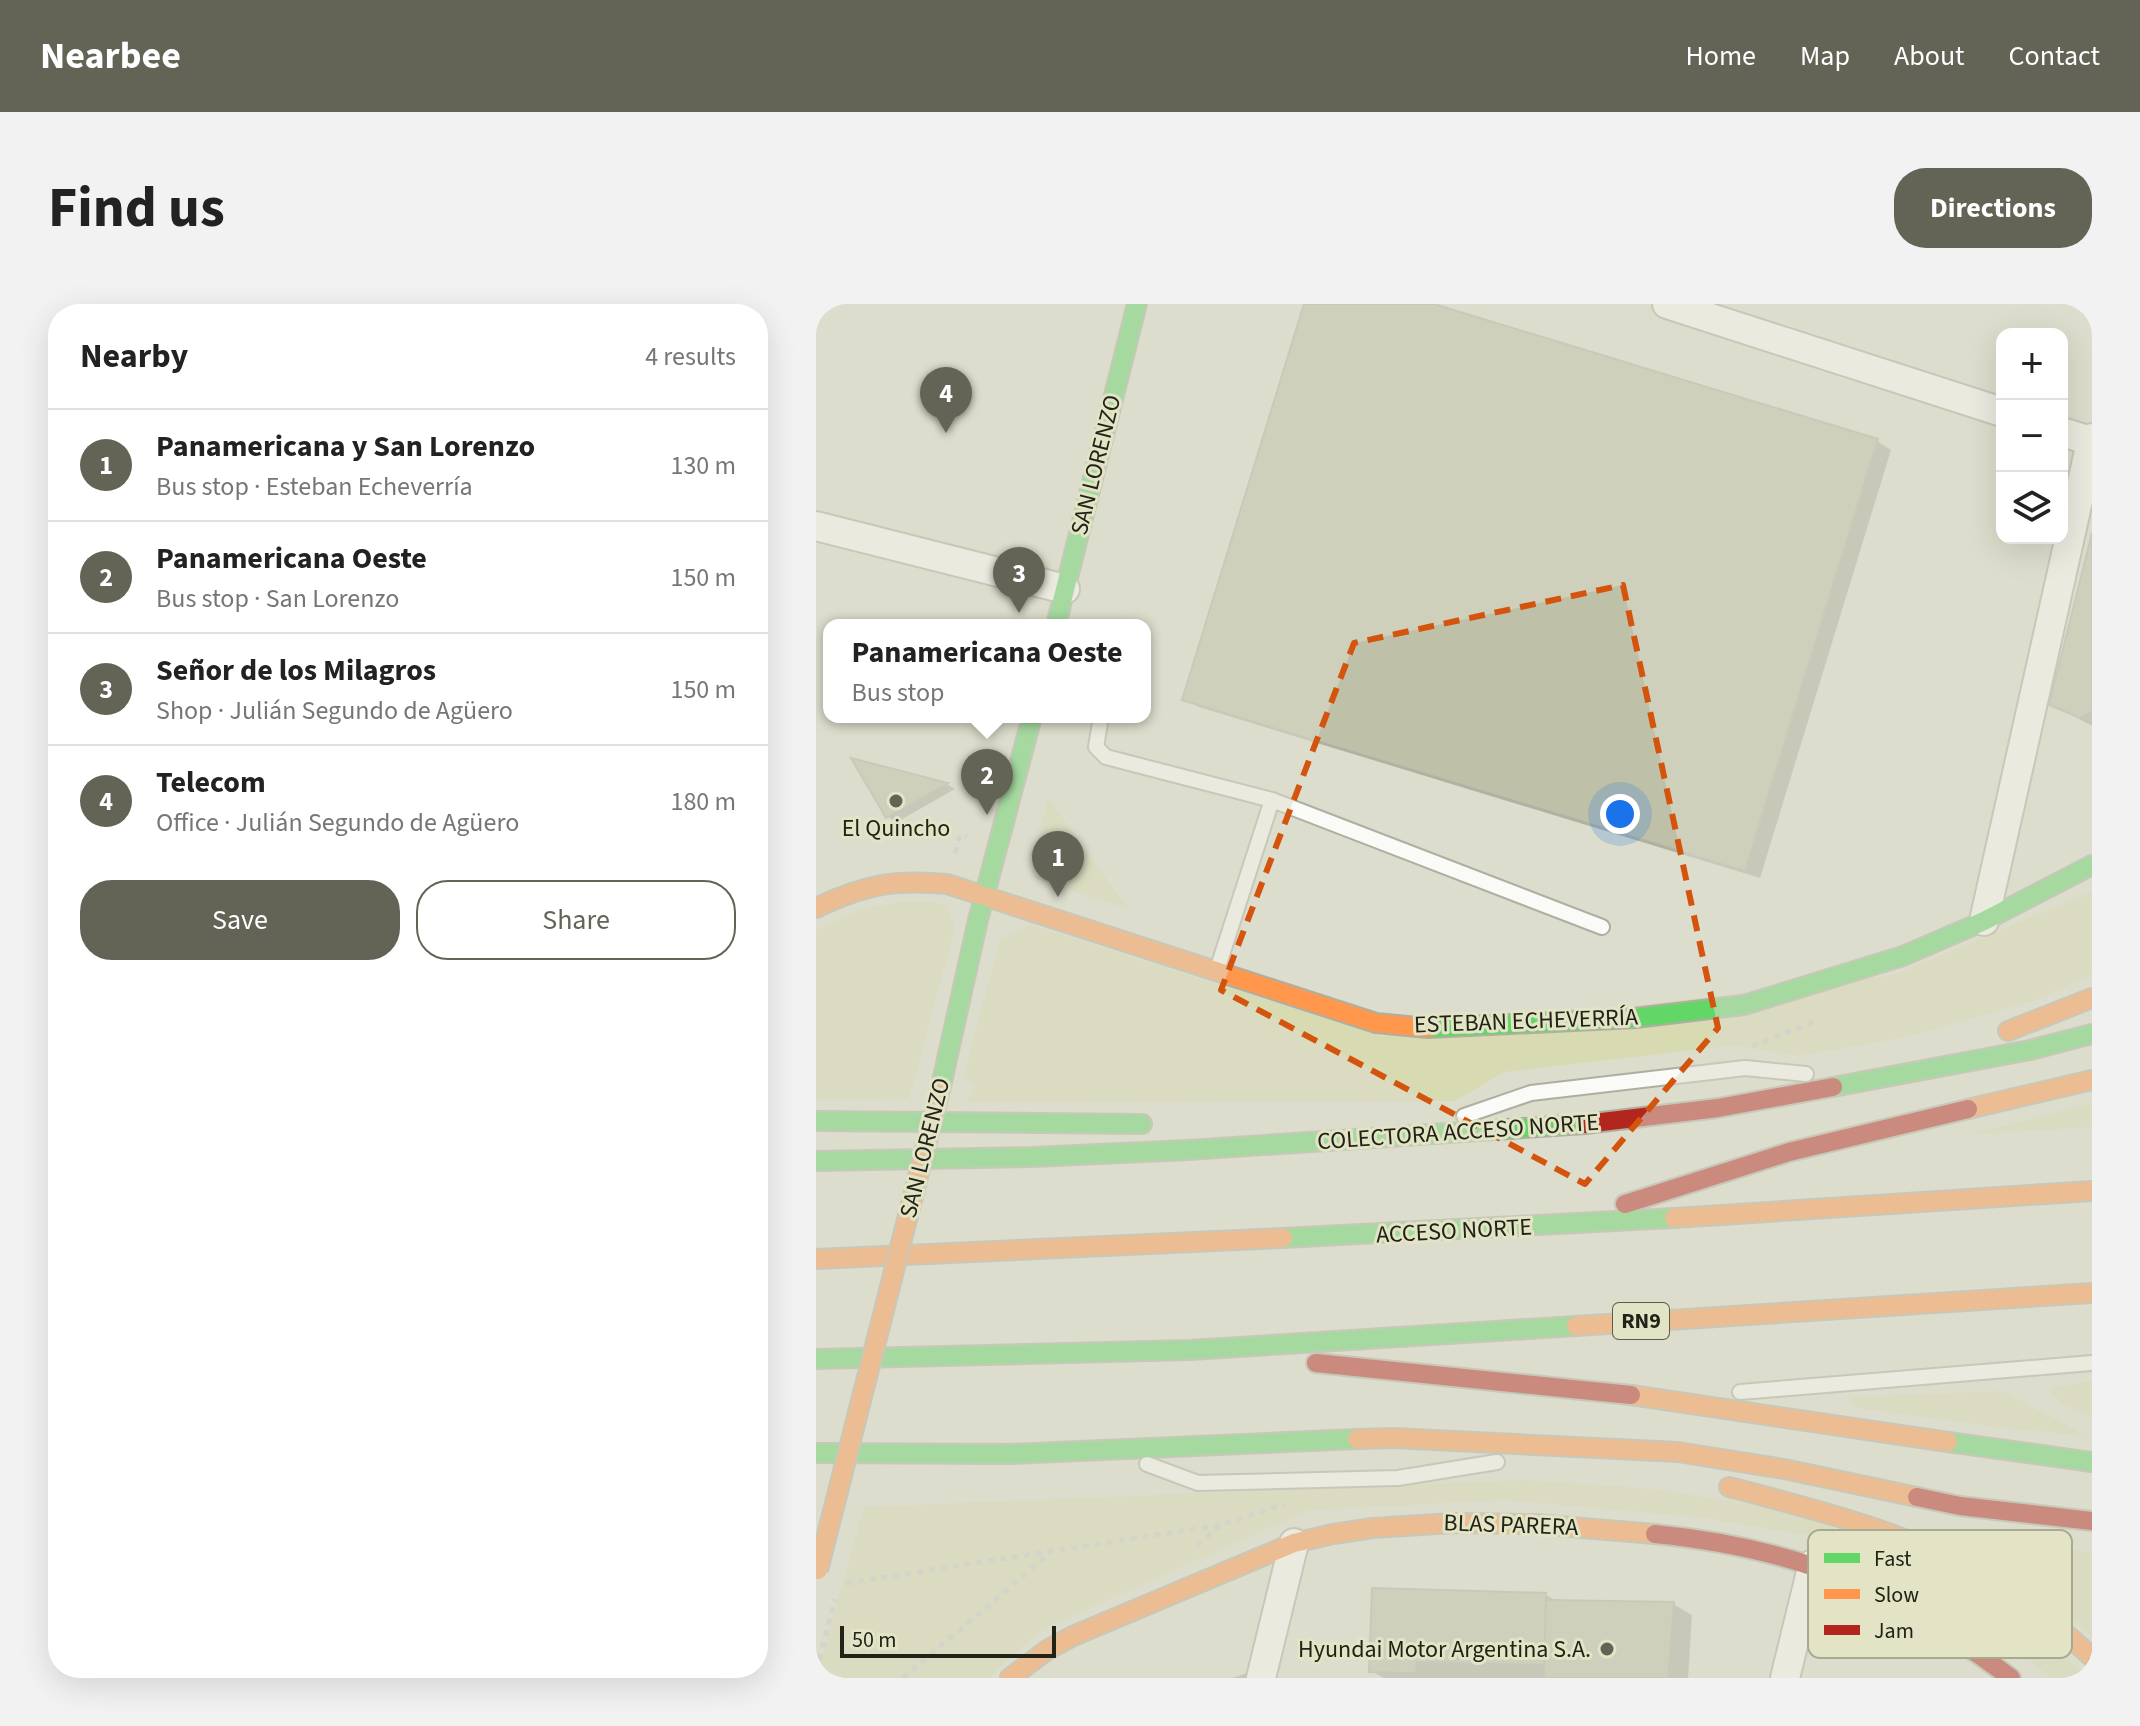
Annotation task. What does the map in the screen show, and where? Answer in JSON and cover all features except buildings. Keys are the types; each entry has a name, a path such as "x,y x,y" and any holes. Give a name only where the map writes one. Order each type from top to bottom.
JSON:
{"main road":[{"name":"SAN LORENZO","path":"1058,619 1137,304"},
{"name":"SAN LORENZO","path":"817,1575 941,1086 984,898 1030,723"},
{"name":"ESTEBAN ECHEVERRÍA","path":"816,908 852,890 882,881 947,884 1376,1023 1437,1029 1620,1019 1744,1005 1903,956 1984,921 2092,865"},
{"path":"1874,1080 2092,998"},
{"name":"COLECTORA ACCESO NORTE","path":"816,1161 1032,1157 1577,1125 1718,1108 2030,1050 2092,1034"},
{"path":"1558,1226 1789,1152 2092,1080"},
{"path":"816,1121 1158,1124"},
{"path":"1251,1128 1404,1137"},
{"name":"ACCESO NORTE","path":"816,1259 1558,1226 2092,1191"},
{"name":"RN9","path":"816,1359 1190,1350 2092,1293"},
{"path":"1190,1350 1664,1398 2092,1462"},
{"path":"816,1453 1010,1454 1393,1438 1678,1452 1784,1469 1960,1506 2092,1521"},
{"path":"1008,1473 1109,1449"},
{"path":"1575,1449 1665,1471"},
{"path":"816,1484 860,1482"},
{"path":"1710,1482 1845,1516 1883,1530"},
{"name":"BLAS PARERA","path":"1010,1678 1047,1650 1073,1636 1294,1543 1329,1534 1430,1523 1533,1522 1691,1537 1772,1552 1808,1563"},
{"path":"2072,1638 2092,1657"},
{"name":"BLAS PARERA","path":"1980,1658 2011,1678"}],"street":[{"path":"1667,304 1996,410"},
{"path":"1984,921 2092,440 2068,434"},
{"path":"816,526 1065,589"},
{"path":"1261,1678 1294,1543"},
{"path":"1785,1678 1808,1584"}],"lane":[{"path":"1100,723 1096,747 1106,757 1272,800 1602,927"},
{"path":"1217,971 1272,800"},
{"path":"1404,1137 1531,1093 1745,1068 1874,1080"},
{"path":"1664,1398 2092,1363"},
{"path":"1109,1449 1198,1483 1398,1478 1575,1449"}],"path":[{"path":"839,1582 854,1583 1221,1525"},
{"path":"903,1678 1051,1552"},
{"path":"816,1671 835,1597"}],"highlighted area":[{"path":"1623,585 1718,1028 1585,1184 1221,990 1354,643"}],"green space":[{"path":"1048,798 1128,909 1031,877"},
{"path":"2092,892 2092,974 2039,999 1906,1037 1798,1056 1734,1045 1504,1072 1455,1101 968,1102 975,1085 963,1078 1000,940 1031,925 1381,1036 1894,975"},
{"path":"910,901 946,904 955,927 909,1099 816,1100 816,930 865,908"},
{"path":"2092,1103 2092,1127 1971,1134"},
{"path":"2092,1381 2092,1418 2063,1404 2049,1391 2056,1387"},
{"path":"2002,1391 2087,1436 1856,1408 1849,1397"},
{"path":"1526,1480 1653,1489 1784,1510 1838,1530 1808,1530 1808,1535 1697,1517 1504,1500 1309,1510 1041,1630 988,1678 816,1678 864,1507"},
{"path":"2072,1550 2092,1553 2092,1637 2072,1619"},
{"path":"2027,1658 2065,1658 2092,1678 2052,1678"}],"traffic: fast":[{"path":"1058,619 1137,304"},
{"path":"941,1086 978,920 1030,723"},
{"path":"1428,1028 1635,1018 1744,1005 1903,956 1984,921 2092,865"},
{"path":"1833,1087 2030,1050 2092,1034"},
{"path":"816,1121 1142,1124"},
{"path":"816,1161 1188,1150 1585,1124"},
{"path":"1283,1238 1674,1218"},
{"path":"816,1359 1190,1350 1576,1326"},
{"path":"816,1453 1010,1454 1357,1439"},
{"path":"1948,1442 2092,1462"}],"traffic: slow":[{"path":"816,908 849,894 895,883 947,884 1376,1023 1428,1028"},
{"path":"2008,1031 2092,998"},
{"path":"1968,1109 2092,1080"},
{"path":"818,1570 941,1086"},
{"path":"1674,1218 2092,1191"},
{"path":"816,1259 1283,1238"},
{"path":"1576,1326 2092,1293"},
{"path":"1631,1395 1948,1442"},
{"path":"1357,1439 1393,1438 1678,1452 1784,1469 1917,1497"},
{"path":"1729,1487 1880,1530"},
{"path":"1010,1678 1047,1650 1073,1636 1294,1543 1333,1534 1453,1523 1534,1524 1655,1534"},
{"path":"2072,1640 2092,1657"}],"traffic: jam":[{"path":"1585,1124 1718,1108 1833,1087"},
{"path":"1625,1204 1789,1152 1968,1109"},
{"path":"1316,1363 1631,1395"},
{"path":"1917,1497 1960,1506 2092,1521"},
{"path":"1655,1534 1757,1550 1808,1565"},
{"path":"1983,1658 2011,1678"}],"place":[{"name":"Telecom","path":"946,433"},
{"name":"Señor de los Milagros","path":"1019,613"},
{"name":"El Quincho","path":"896,801"},
{"name":"Panamericana Oeste","path":"987,815"},
{"name":"Panamericana y San Lorenzo","path":"1058,897"},
{"name":"Hyundai Motor Argentina S.A.","path":"1607,1649"}]}
